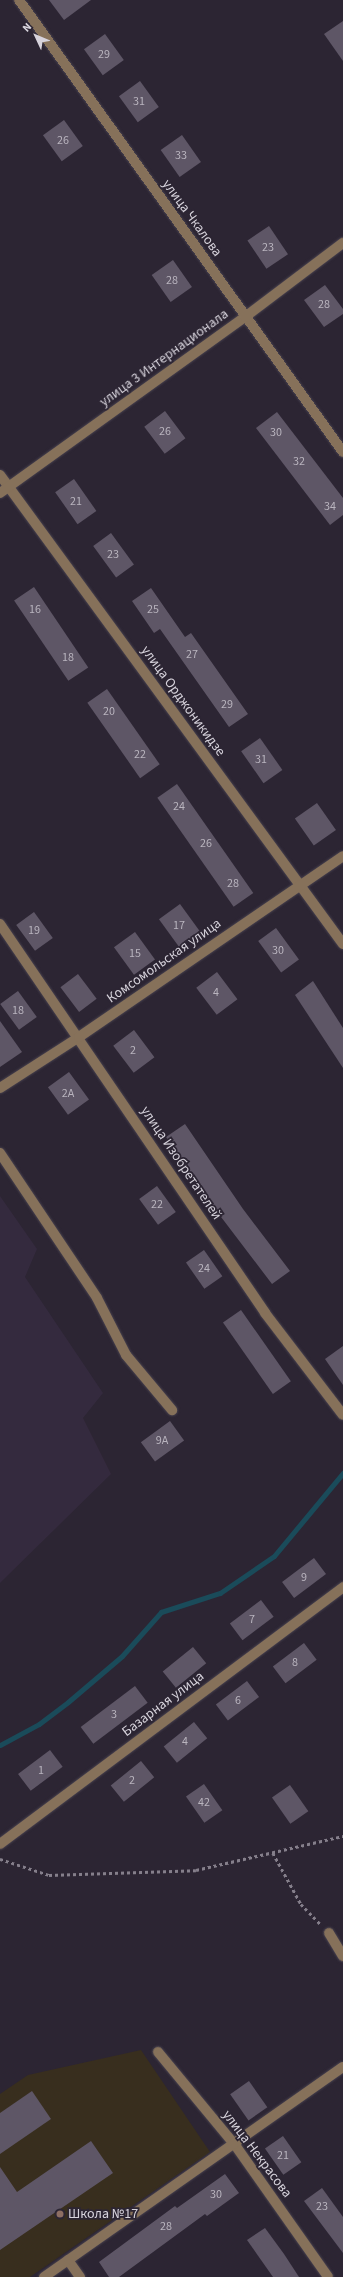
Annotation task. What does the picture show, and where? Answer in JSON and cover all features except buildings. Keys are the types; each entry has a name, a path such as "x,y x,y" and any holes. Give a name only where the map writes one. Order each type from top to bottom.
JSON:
{"street":[{"name":"улица Чкалова","path":"19,0 343,452"},
{"name":"улица 3 Интернационала","path":"0,493 245,317 343,243"},
{"name":"улица Орджоникидзе","path":"0,475 343,944"},
{"name":"Комсомольская улица","path":"0,1088 79,1037 300,884 343,856"},
{"name":"улица Изобретателей","path":"0,924 79,1037 265,1313 343,1415"},
{"path":"0,1153 97,1298 126,1355 172,1410"},
{"name":"Базарная улица","path":"0,1844 343,1587"},
{"path":"329,1933 343,1956"},
{"name":"улица Некрасова","path":"158,2052 235,2145 328,2277"},
{"path":"44,2277 235,2145 343,2067"},
{"path":"68,2260 80,2277"}],"path":[{"path":"0,1860 49,1875 196,1870 343,1836"},
{"path":"273,1853 301,1904 329,1933"}],"shaded area":[{"path":"0,1196 37,1249 25,1277 103,1393 83,1418 111,1474 0,1583"},
{"name":"Школа №17","path":"141,2050 210,2152 30,2277 0,2277 0,2094 28,2075"}],"waterway":[{"path":"0,1745 39,1724 68,1702 122,1656 161,1612 220,1593 274,1556 343,1473"}],"place":[{"name":"Школа №17","path":"60,2214"}]}
